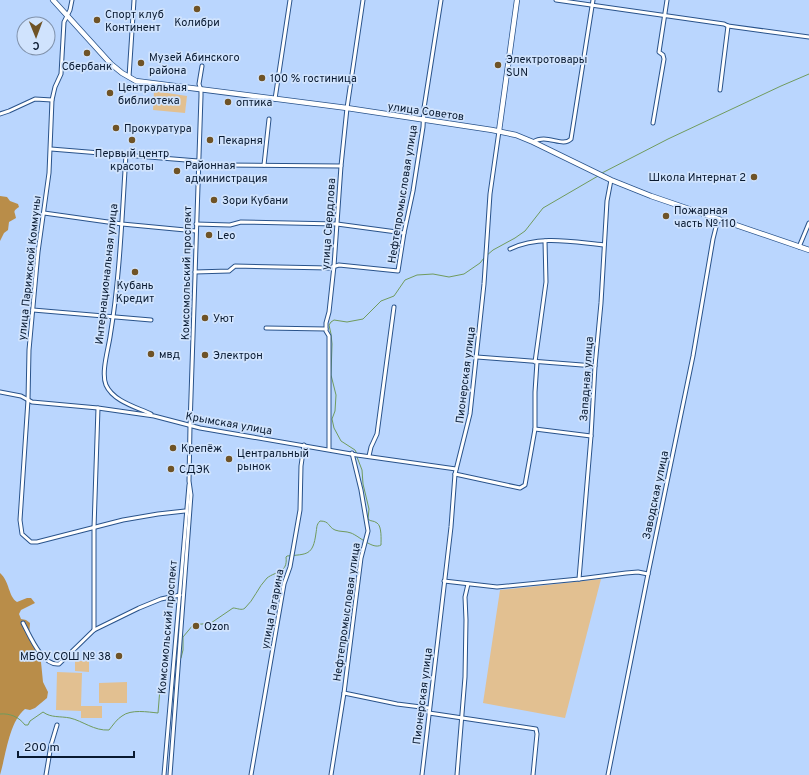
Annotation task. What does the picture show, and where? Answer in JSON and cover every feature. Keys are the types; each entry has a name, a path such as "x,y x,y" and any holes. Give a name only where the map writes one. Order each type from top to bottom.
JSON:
{"main road":[{"name":"улица Советов","path":"53,0 104,56 122,73 136,81 347,108 500,131 516,135 611,180 651,196 809,250"},
{"name":"Пионерская улица","path":"500,131 517,0"}],"street":[{"name":"улица Парижской Коммуны","path":"72,0 70,10 64,22 60,74 55,86 52,100 49,173 29,350 28,400 20,520 22,534 30,542 37,542 94,528"},
{"path":"129,77 134,0"},
{"path":"275,99 290,0"},
{"name":"улица Свердлова","path":"329,449 329,336 326,329 326,323 329,312 334,266 341,166 347,108 363,0"},
{"name":"Нефтепромысловая улица","path":"334,266 339,265 398,271 413,191 441,0"},
{"path":"556,0 809,37"},
{"path":"533,142 541,138 565,142 570,141 593,0"},
{"path":"653,123 664,59 660,52 667,0"},
{"path":"720,90 728,26"},
{"name":"Комсомольский проспект","path":"164,775 189,481 201,90 199,84 202,66"},
{"path":"0,114 38,99 52,100"},
{"path":"264,165 269,119"},
{"name":"Пионерская улица","path":"422,775 455,474 469,424 477,357 490,194 500,131"},
{"path":"50,149 198,161"},
{"name":"Интернациональная улица","path":"126,154 114,316 104,370 104,379 109,391 118,398 154,416"},
{"path":"224,165 341,166"},
{"name":"Западная улица","path":"579,579 601,303 607,201 611,180"},
{"path":"44,213 122,224 196,231"},
{"name":"Заводская улица","path":"608,775 693,356 713,239 718,220"},
{"path":"196,224 230,225 241,222 337,224 404,233"},
{"path":"800,246 809,223"},
{"path":"510,249 523,243 545,241 604,245"},
{"path":"455,474 523,488 525,485 535,429 536,362 546,282 545,241"},
{"path":"195,272 229,271 235,266 329,268 334,266"},
{"path":"369,456 377,434 394,307"},
{"path":"33,310 151,320"},
{"path":"266,328 326,329"},
{"path":"477,357 595,366"},
{"name":"Крымская улица","path":"0,392 20,396 32,402 98,408 154,416 190,426 352,454 456,469"},
{"path":"94,630 94,528 98,408"},
{"path":"535,429 591,436"},
{"name":"улица Гагарина","path":"251,775 284,584 290,567 300,510 301,466 304,445"},
{"name":"Нефтепромысловая улица","path":"331,775 344,694 361,558 368,531 361,490 352,454"},
{"name":"Комсомольский проспект","path":"170,775 191,495 189,481"},
{"path":"94,528 158,514 186,511"},
{"path":"444,581 497,587 626,573 638,572 648,574"},
{"path":"457,775 465,676 465,597 468,584"},
{"path":"23,624 43,658 56,665 64,661 94,630 161,599 184,595"},
{"path":"344,694 429,708"},
{"path":"429,714 536,729 537,734 533,775"},
{"path":"46,775 51,745 57,725"}],"shaded area":[{"path":"154,91 187,96 185,113 153,110"},
{"path":"0,196 7,197 10,201 18,204 19,207 15,211 16,218 9,222 8,230 4,233 0,241"},
{"path":"0,573 6,580 12,596 17,602 31,598 35,603 21,610 19,614 21,619 30,623 29,637 41,662 43,682 48,692 47,698 35,708 30,710 25,709 15,722 0,775"},
{"path":"601,579 565,718 483,703 500,590"},
{"path":"75,661 89,661 89,672 75,671"},
{"path":"57,672 82,673 81,706 102,706 102,718 81,718 81,711 56,710"},
{"path":"127,682 127,703 99,703 99,683"}],"waterway":[{"path":"602,173 668,139 809,74"},
{"path":"486,256 493,250 525,231 543,208 598,176"},
{"path":"357,454 355,450 341,441 334,428 332,419 335,411 336,395 331,375 332,344 329,325 334,320 347,322 363,319 381,301 394,296 405,280 417,275 433,274 449,277 464,274 480,263 484,258"},
{"path":"181,658 183,650 183,637 193,625 211,623 233,608 244,609 267,578 283,569 287,556 300,555 311,550 315,541 317,525 320,521 326,522 335,530 351,533 374,546 381,545 380,527 376,522 368,519 369,509 363,484 362,470 357,457"},
{"path":"0,714 14,716 25,725 28,725 30,721 43,712 52,716 75,719 98,729 109,730 118,719 130,712 158,713 160,688 163,675"}],"place":[{"name":"Колибри","path":"197,9"},
{"name":"Спорт клуб Континент","path":"97,20"},
{"name":"Сбербанк","path":"87,53"},
{"name":"Музей Абинского района","path":"141,63"},
{"name":"Электротовары SUN","path":"498,65"},
{"name":"100 % гостиница","path":"262,78"},
{"name":"Центральная библиотека","path":"110,93"},
{"name":"оптика","path":"228,102"},
{"name":"Прокуратура","path":"116,128"},
{"name":"Первый центр красоты","path":"132,140"},
{"name":"Пекарня","path":"210,140"},
{"name":"Районная администрация","path":"177,171"},
{"name":"Школа Интернат 2","path":"754,177"},
{"name":"Зори Кубани","path":"214,200"},
{"name":"Пожарная часть № 110","path":"666,216"},
{"name":"Leo","path":"209,235"},
{"name":"Кубань Кредит","path":"135,272"},
{"name":"Уют","path":"205,318"},
{"name":"мвд","path":"151,354"},
{"name":"Электрон","path":"205,355"},
{"name":"Крепёж","path":"173,448"},
{"name":"Центральный рынок","path":"229,459"},
{"name":"СДЭК","path":"171,469"},
{"name":"Ozon","path":"196,626"},
{"name":"МБОУ СОШ № 38","path":"119,656"}]}
